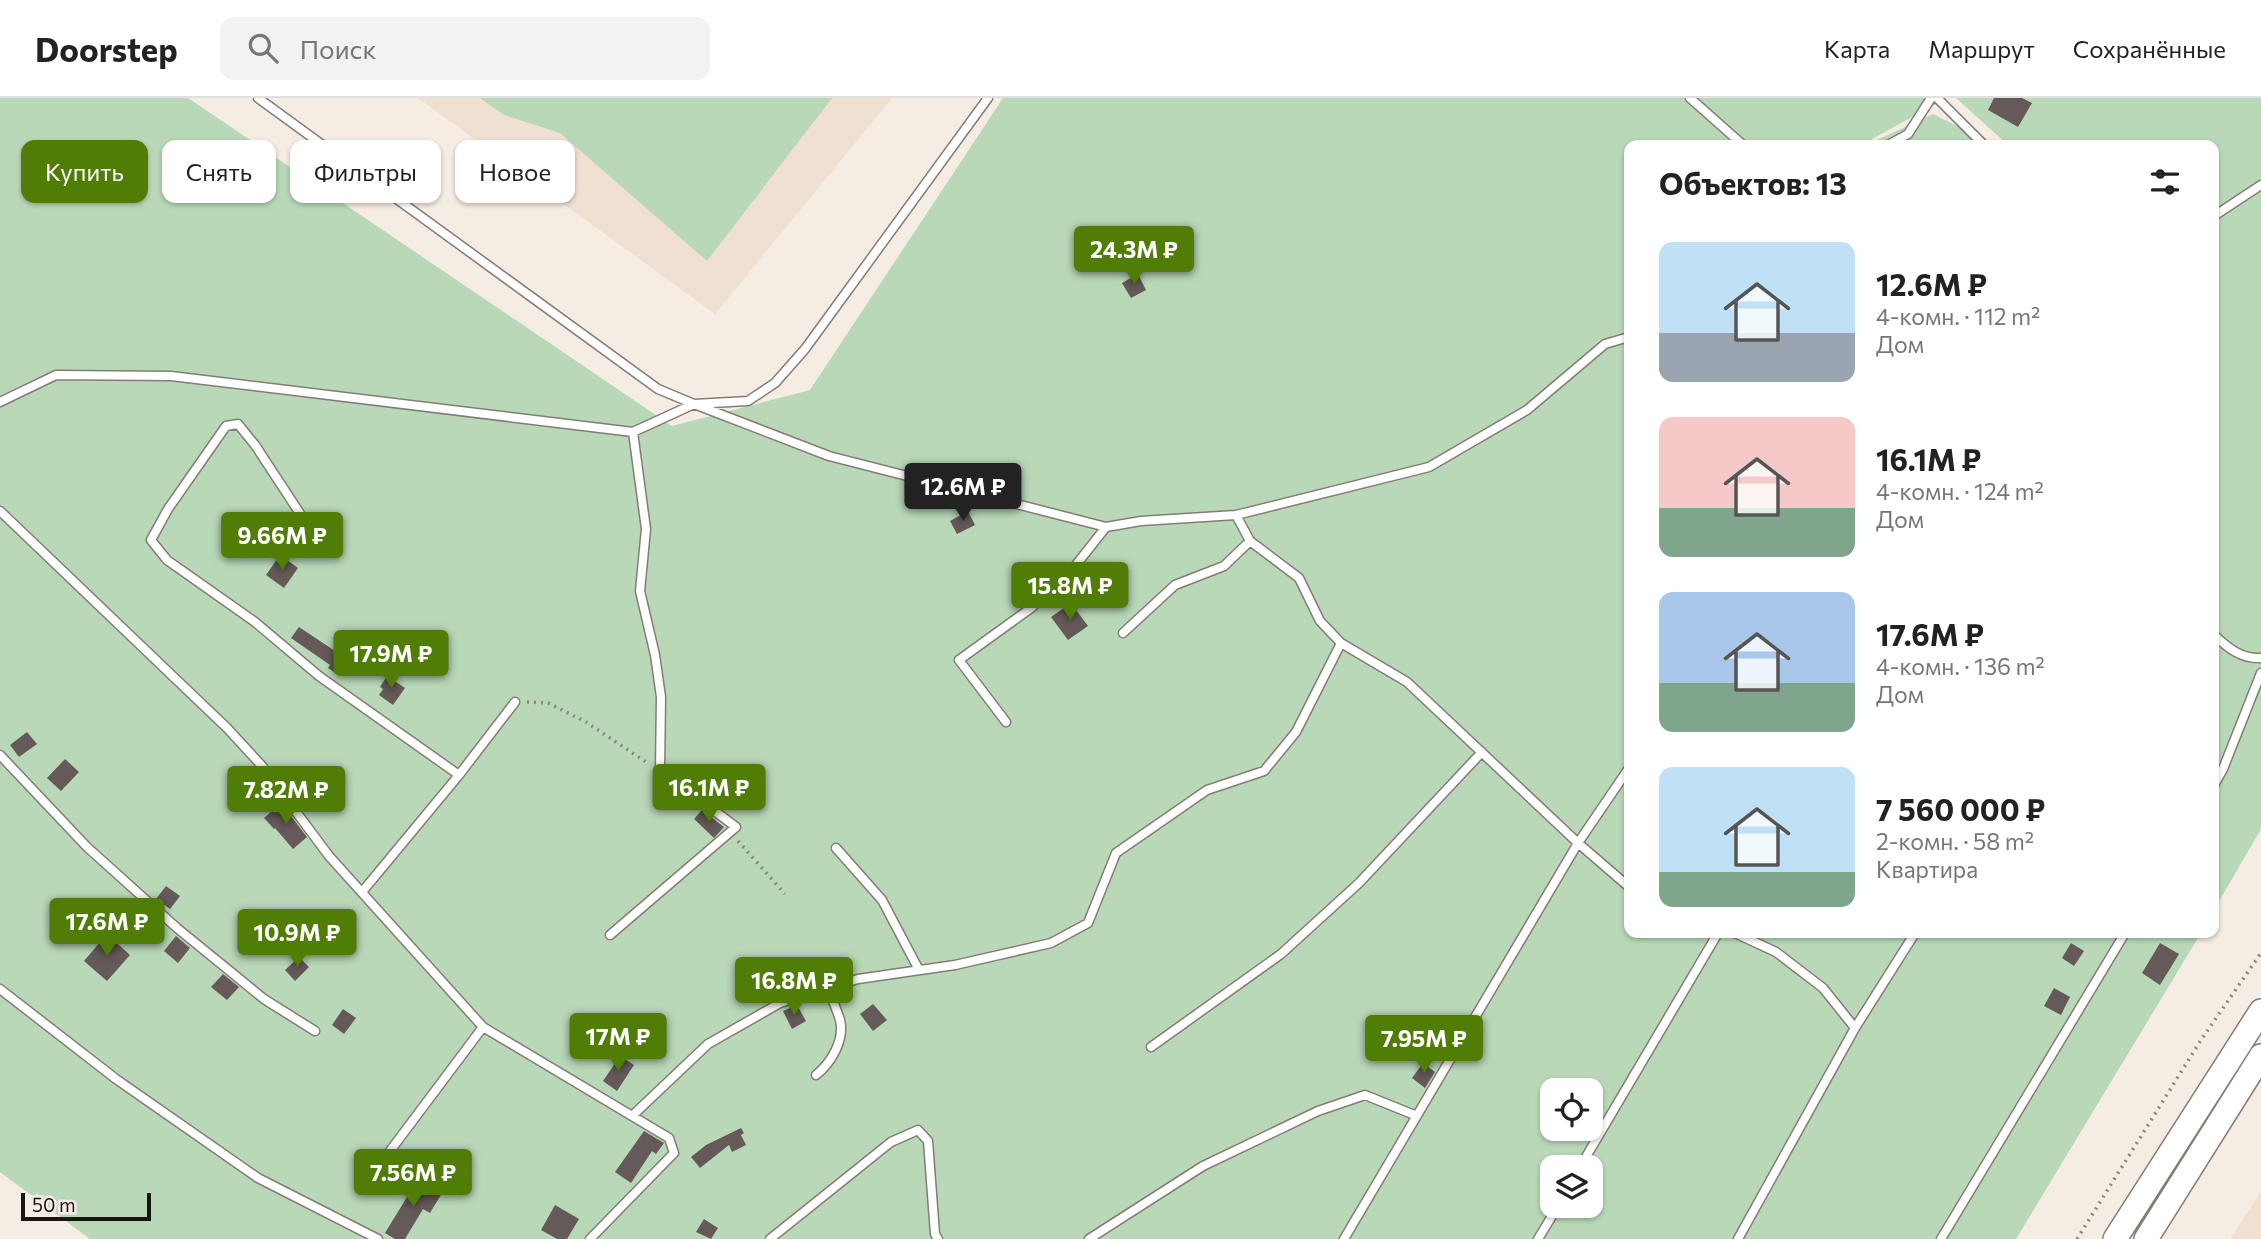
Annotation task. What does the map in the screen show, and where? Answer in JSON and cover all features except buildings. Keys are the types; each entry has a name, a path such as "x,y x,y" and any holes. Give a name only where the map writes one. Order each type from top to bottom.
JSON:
{"main road":[{"path":"2115,1239 2261,1011"},
{"path":"2146,1239 2261,1056"}],"lane":[{"path":"258,98 658,389 829,456 1106,527 1141,521 1236,514 1429,467 1527,410 1605,344 1624,338"},
{"path":"0,402 56,375 172,376 633,432 694,404 748,401 775,383 805,349 988,98"},
{"path":"1690,98 1737,140"},
{"path":"1897,140 1908,134 1931,98"},
{"path":"1937,98 1979,140"},
{"path":"2219,213 2261,185"},
{"path":"318,541 255,445 238,424 226,426 168,509 151,540 167,560 255,622 319,676 458,775"},
{"path":"610,935 736,827 660,770 661,697 655,655 640,590 646,529 633,432"},
{"path":"0,511 227,728 262,766 329,856 483,1027 669,1138 674,1153 590,1239"},
{"path":"1236,514 1250,541 1299,578 1320,621 1341,643 1407,682 1624,883"},
{"path":"1006,722 959,660 1031,608 1072,570 1106,527"},
{"path":"1123,633 1175,585 1224,566 1250,541"},
{"path":"2219,640 2231,651 2251,659 2261,658"},
{"path":"632,1116 708,1044 780,1003 858,979 955,965 1051,943 1088,923 1116,853 1207,790 1264,771 1296,732 1341,643"},
{"path":"2219,776 2261,673"},
{"path":"362,892 515,702"},
{"path":"1151,1048 1281,954 1359,883 1482,752"},
{"path":"0,755 87,847 177,928 264,999 315,1031"},
{"path":"1344,1239 1578,843 1624,775"},
{"path":"836,848 882,900 919,970"},
{"path":"1587,1155 1715,938"},
{"path":"1746,938 1776,952 1823,988 1855,1028"},
{"path":"1738,1239 1855,1028 1912,938"},
{"path":"1941,1239 2122,938"},
{"path":"816,1075 824,1069 838,1047 841,1023 828,988"},
{"path":"0,989 116,1079 258,1178 378,1239"},
{"path":"384,1159 483,1027"},
{"path":"1089,1239 1202,1166 1318,1111 1365,1095 1417,1116"},
{"path":"770,1239 891,1142 918,1130 928,1141 935,1234 938,1239"},
{"path":"1538,1239 1551,1218"}],"path":[{"path":"515,702 548,703 586,722 633,755 660,770"},
{"path":"730,832 785,894"},
{"path":"2077,1239 2201,1040 2261,953"}],"shaded area":[{"path":"418,98 892,98 715,314 562,203 575,203 575,140 476,140"},
{"path":"2261,1191 2261,1239 2230,1239 2233,1235"}],"green space":[{"path":"0,98 188,98 250,140 162,140 162,203 276,203 276,158 290,167 290,203 343,203 672,426 810,390 1003,98 1947,98 1870,140 1624,140 1624,938 2198,938 2016,1239 90,1239 0,1172"},
{"path":"480,98 832,98 707,261 575,146 575,140 568,140 560,133 504,115"},
{"path":"1956,98 2261,98 2261,829 2219,901 2219,140 2002,140"},
{"path":"1933,114 1985,140 1877,140"}]}
